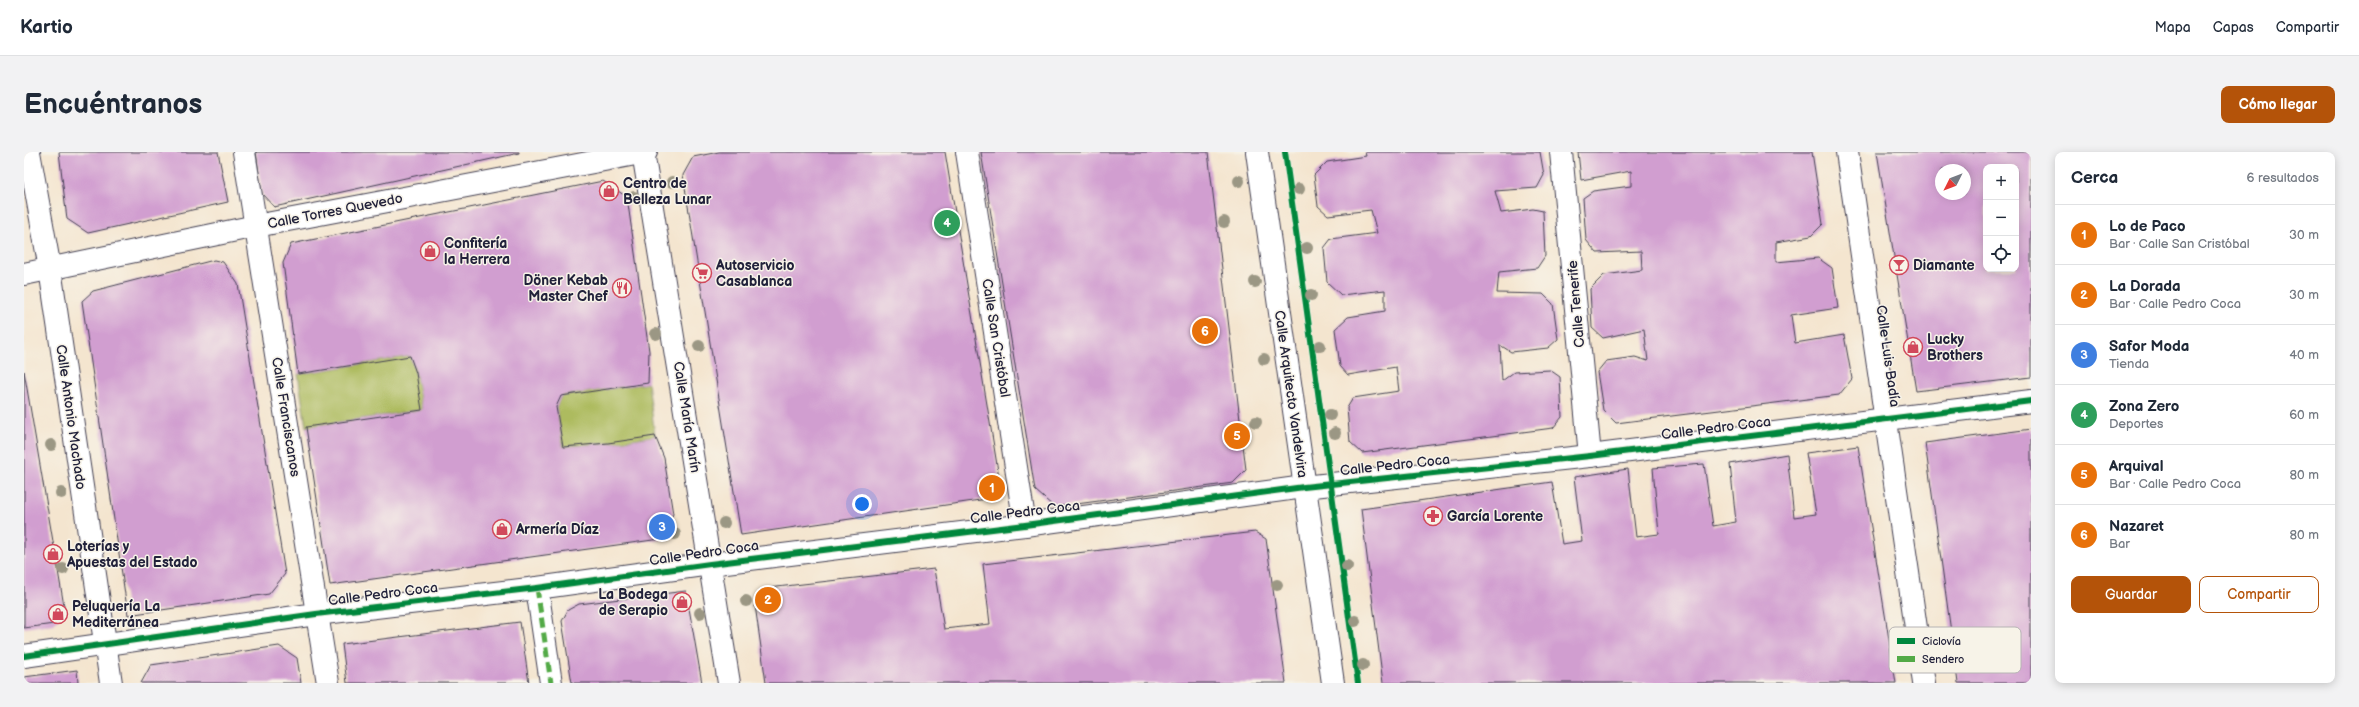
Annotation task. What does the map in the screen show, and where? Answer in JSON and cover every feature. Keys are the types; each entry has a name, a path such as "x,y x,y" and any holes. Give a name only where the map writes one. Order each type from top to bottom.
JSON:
{"street":[{"name":"Calle Antonio Machado","path":"29,152 50,269 110,683"},
{"name":"Calle Franciscanos","path":"244,152 328,683"},
{"name":"Calle Torres Quevedo","path":"24,274 256,226 644,152"},
{"name":"Calle María Marín","path":"644,152 729,683"},
{"name":"Calle San Cristóbal","path":"968,152 1025,525"},
{"name":"Calle Arquitecto Vandelvira","path":"1257,152 1333,683"},
{"name":"Calle Tenerife","path":"1561,152 1590,456"},
{"name":"Calle Luis Badía","path":"1847,152 1916,627"},
{"name":"Calle Pedro Coca","path":"24,656 105,646 316,614 537,588 710,564 1025,525 1304,487 1590,456 2031,401"},
{"path":"537,588 551,683"},
{"name":"Calle Luis Badía","path":"1923,673 1924,683"}],"green space":[{"path":"410,356 416,373 422,410 306,427 298,374"},
{"path":"648,383 655,436 608,443 563,447 556,407 561,396"}],"building":[{"path":"59,152 218,152 228,202 88,233 67,219"},
{"path":"256,152 519,153 274,207 262,194"},
{"path":"719,152 945,152 1000,483 987,499 741,535 683,175 693,157"},
{"path":"981,152 1208,152 1246,470 1233,483 1054,507 1035,490"},
{"path":"1365,152 1540,152 1544,175 1537,188 1495,191 1501,213 1533,209 1543,211 1545,256 1537,268 1499,272 1497,293 1543,294 1553,304 1558,339 1548,348 1511,352 1500,345 1502,381 1514,372 1550,370 1560,377 1562,417 1553,428 1362,453 1350,442 1347,408 1353,398 1399,391 1396,367 1348,375 1340,366 1335,329 1348,317 1385,311 1385,290 1341,295 1327,282 1324,248 1331,239 1377,233 1371,210 1328,215 1318,206 1314,175 1327,162 1366,156"},
{"path":"1578,152 1812,152 1823,224 1811,236 1776,242 1776,262 1818,258 1832,268 1838,308 1791,315 1795,343 1844,335 1852,379 1839,395 1616,423 1603,410 1597,372 1606,361 1635,357 1648,361 1644,329 1603,338 1592,328 1590,289 1604,275 1642,270 1641,251 1597,253 1586,240 1583,198 1593,191 1631,186 1631,171 1581,180"},
{"path":"1877,152 2031,152 2031,377 1916,391"},
{"path":"603,181 627,197 649,351 648,383 561,396 556,407 563,447 608,443 655,436 664,458 673,514 660,539 330,585 306,427 422,410 416,373 410,356 298,374 283,263 291,244"},
{"path":"214,260 223,262 238,284 285,574 269,594 128,615 82,301 93,291"},
{"path":"24,371 65,612 54,624 24,628"},
{"path":"2031,429 2031,683 1958,683 1957,673 2021,673 2021,627 1950,627 1925,443"},
{"path":"1858,446 1889,639 1889,673 1894,673 1896,683 1383,683 1361,509 1552,482 1562,544 1582,541 1574,477 1628,469 1636,537 1659,534 1653,468 1704,464 1713,526 1736,522 1730,464 1787,454 1794,517 1816,514 1806,453"},
{"path":"1255,532 1266,539 1286,683 766,683 755,605 768,588 934,569 944,629 990,624 983,564"},
{"path":"686,591 702,683 572,683 562,621 568,610 579,604"},
{"path":"520,622 529,683 347,683 342,644"},
{"path":"279,646 297,658 301,683 141,683 151,665"},
{"path":"77,670 78,683 24,683 24,677"}],"marked path":[{"path":"537,588 551,683"}],"cycle path":[{"path":"1285,152 1358,683"},
{"path":"24,656 316,614 537,588 710,564 1025,525 1304,487 1590,456 2031,401"}],"place":[{"name":"Centro de Belleza Lunar","path":"609,191"},
{"name":"Zona Zero","path":"947,223"},
{"name":"Confitería la Herrera","path":"430,251"},
{"name":"Diamante","path":"1899,265"},
{"name":"Autoservicio Casablanca","path":"702,273"},
{"name":"Döner Kebab Master Chef","path":"622,288"},
{"name":"Nazaret","path":"1205,331"},
{"name":"Lucky Brothers","path":"1913,347"},
{"name":"Arquival","path":"1237,436"},
{"name":"Lo de Paco","path":"992,488"},
{"name":"García Lorente","path":"1433,516"},
{"name":"Safor Moda","path":"662,527"},
{"name":"Armería Díaz","path":"502,529"},
{"name":"Loterías y Apuestas del Estado","path":"53,554"},
{"name":"La Dorada","path":"768,600"},
{"name":"La Bodega de Serapio","path":"682,602"},
{"name":"Peluquería La Mediterránea","path":"58,614"}]}
